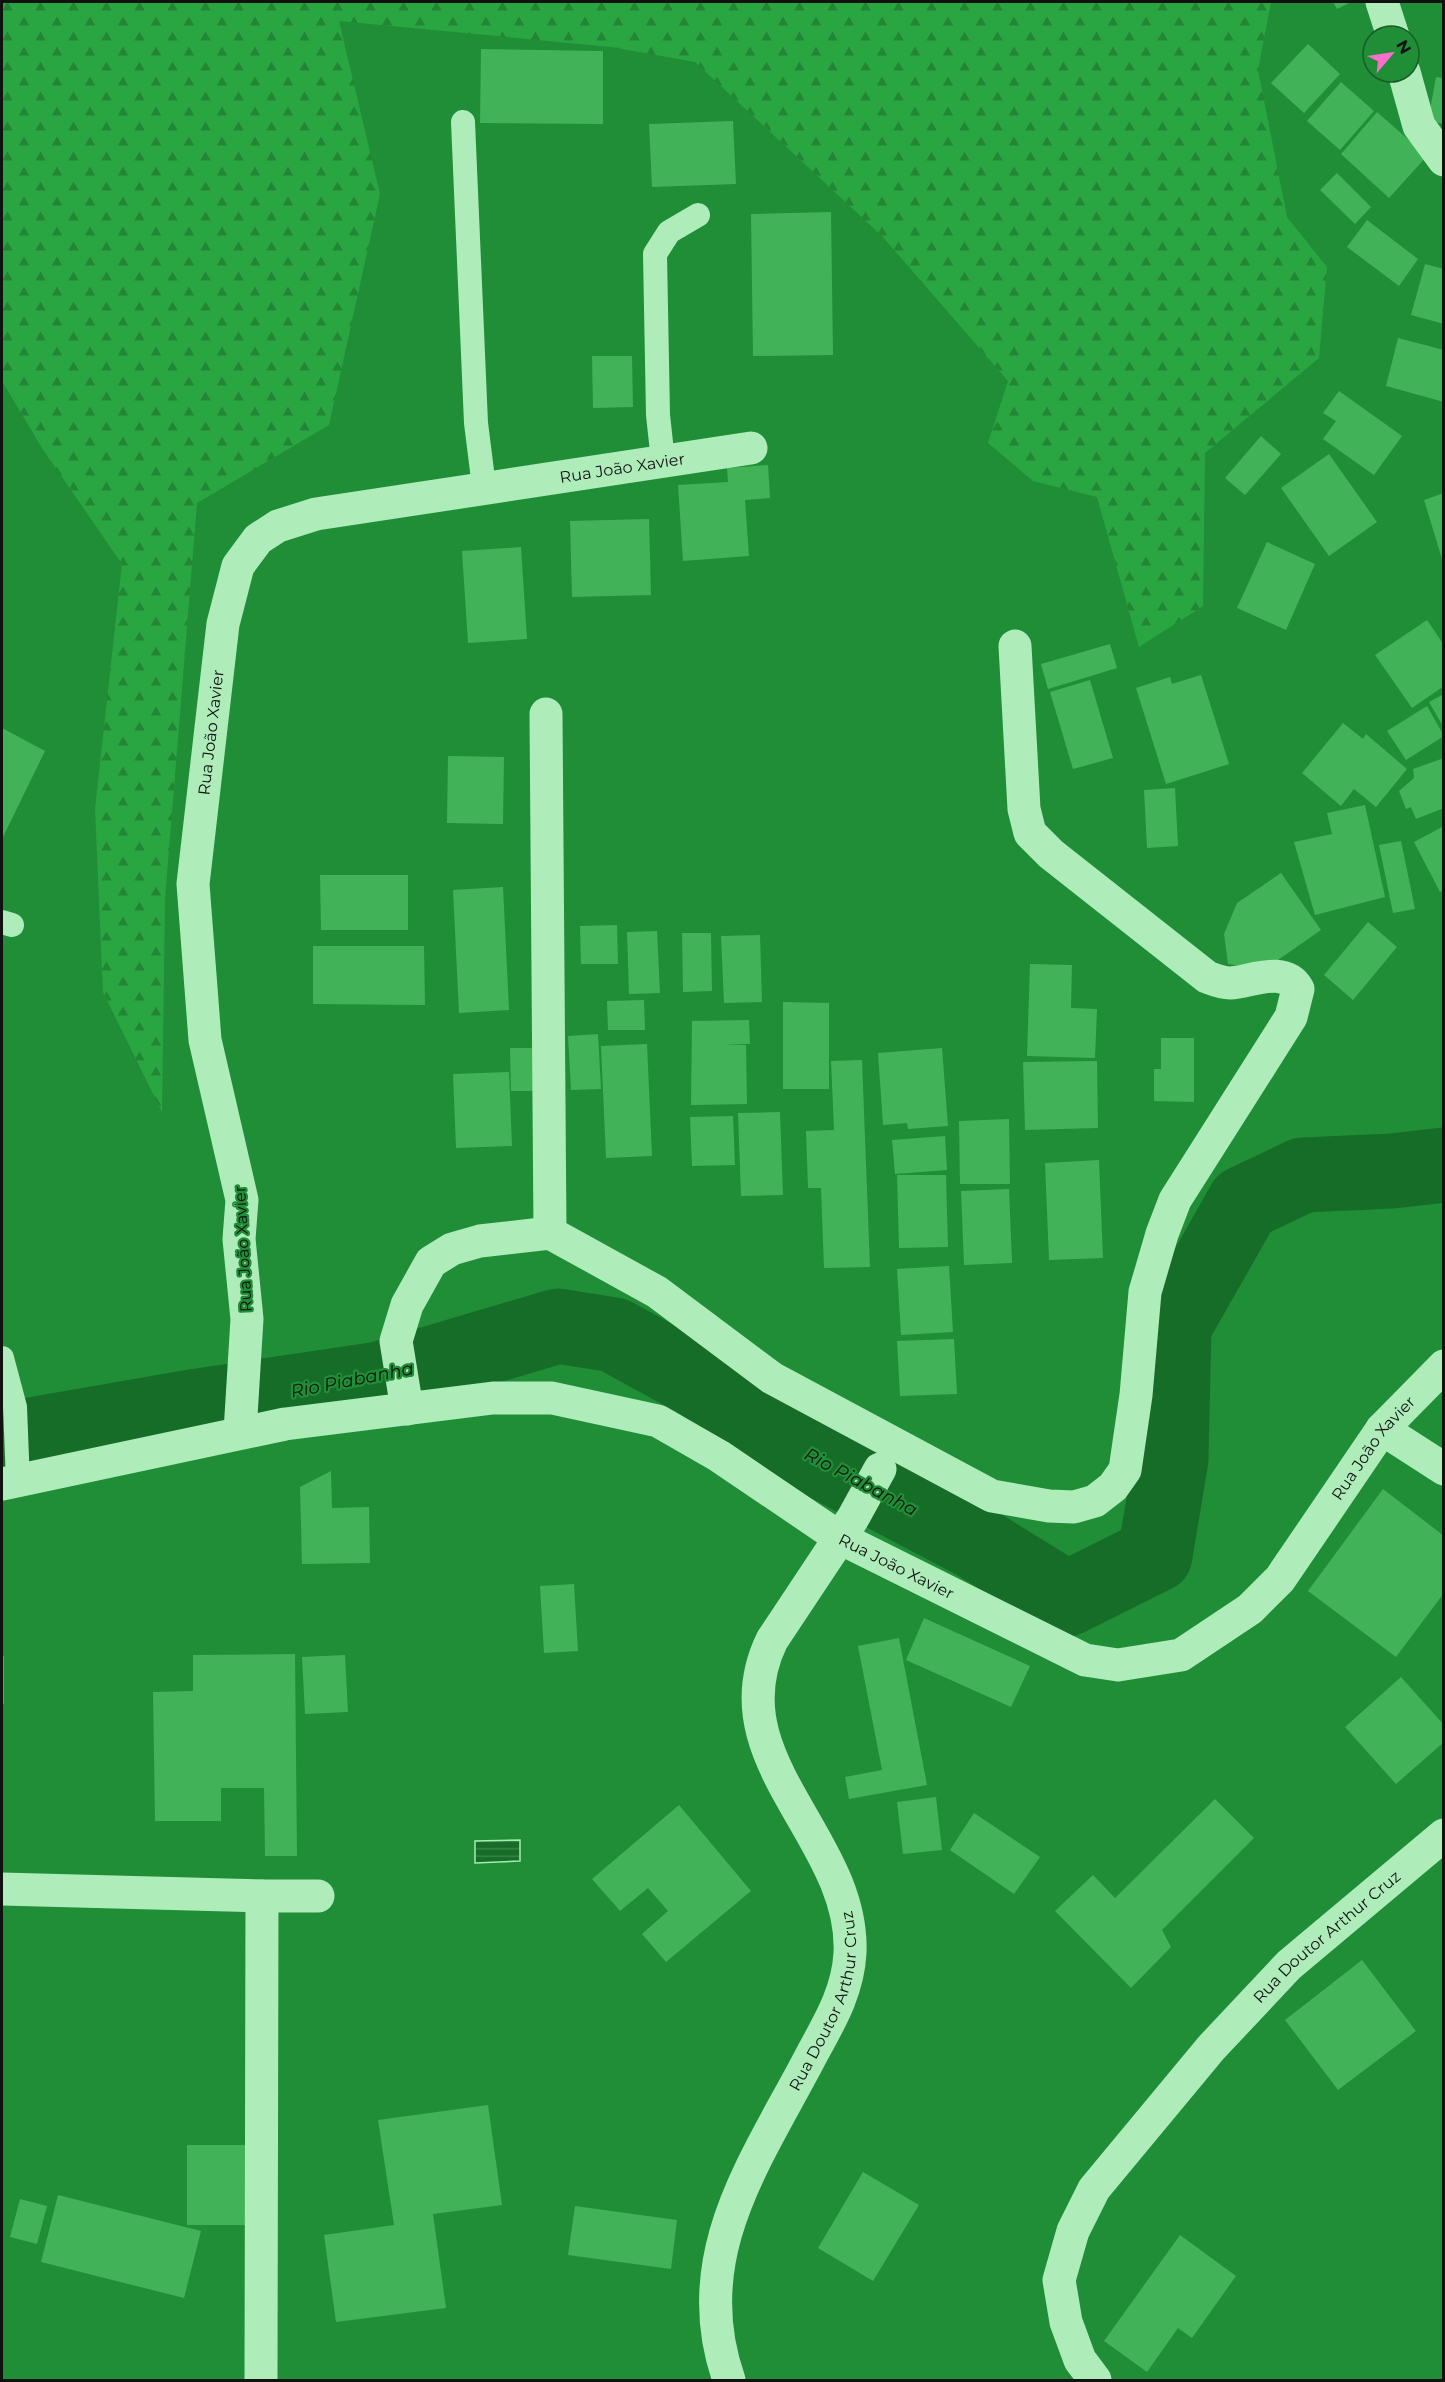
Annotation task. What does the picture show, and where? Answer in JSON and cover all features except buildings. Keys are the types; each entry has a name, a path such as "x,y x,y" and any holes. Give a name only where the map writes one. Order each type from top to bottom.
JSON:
{"street":[{"path":"1382,2 1389,24"},
{"path":"1407,84 1419,126 1443,160"},
{"name":"Rua João Xavier","path":"240,1431 247,1319 239,1239 242,1200 205,1040 193,884 223,624 238,566 258,539 278,526 316,514 751,448"},
{"path":"405,1398 396,1341 407,1305 431,1262 452,1249 480,1241 550,1233 657,1292 772,1378 992,1496 1049,1506 1074,1507 1095,1501 1113,1487 1125,1470 1136,1395 1145,1292 1162,1234 1175,1200 1291,1017 1298,989 1291,980 1277,976 1231,983 1219,982 1207,977 1051,854 1030,833 1024,809 1015,646"},
{"path":"546,714 550,1233"},
{"name":"Rua João Xavier","path":"13,1479 405,1398 552,1398 658,1421 1084,1660 1118,1665 1181,1655 1208,1640 1250,1609 1280,1579 1382,1429 1443,1366"},
{"path":"1382,1429 1443,1469"},
{"name":"Rua Doutor Arthur Cruz","path":"729,2380 721,2358 716,2306 718,2268 729,2218 746,2175 771,2134 843,1996 850,1954 849,1925 825,1855 770,1760 760,1730 757,1699 763,1658 772,1640 846,1528 880,1469"},
{"name":"Rua Doutor Arthur Cruz","path":"1095,2380 1080,2360 1066,2322 1059,2280 1073,2231 1094,2189 1211,2048 1289,1965 1443,1835"},
{"path":"2,1889 318,1896"},
{"path":"261,2380 262,1896"}],"lane":[{"path":"463,122 476,423 484,487"},
{"path":"663,461 657,404 655,254 669,232 698,215"},
{"path":"2,1358 15,1407 13,1479"}],"green space":[{"path":"2,2 1271,2 1258,70 1287,217 1327,267 1319,358 1205,453 1203,606 1139,647 1097,497 1033,481 988,443 1008,381 882,236 695,62 611,47 339,21 380,194 329,425 197,503 165,899 162,1112 103,992 95,809 122,564 42,448 2,381"}],"shaded area":[{"path":"520,1840 520,1861 475,1863 475,1841"}],"waterway":[{"name":"Rio Piabanha","path":"2,1440 198,1406 379,1379 558,1326 614,1335 698,1381 781,1440 975,1542 1067,1599 1155,1555 1171,1459 1174,1326 1244,1203 1303,1175 1392,1171 1444,1165"}]}
